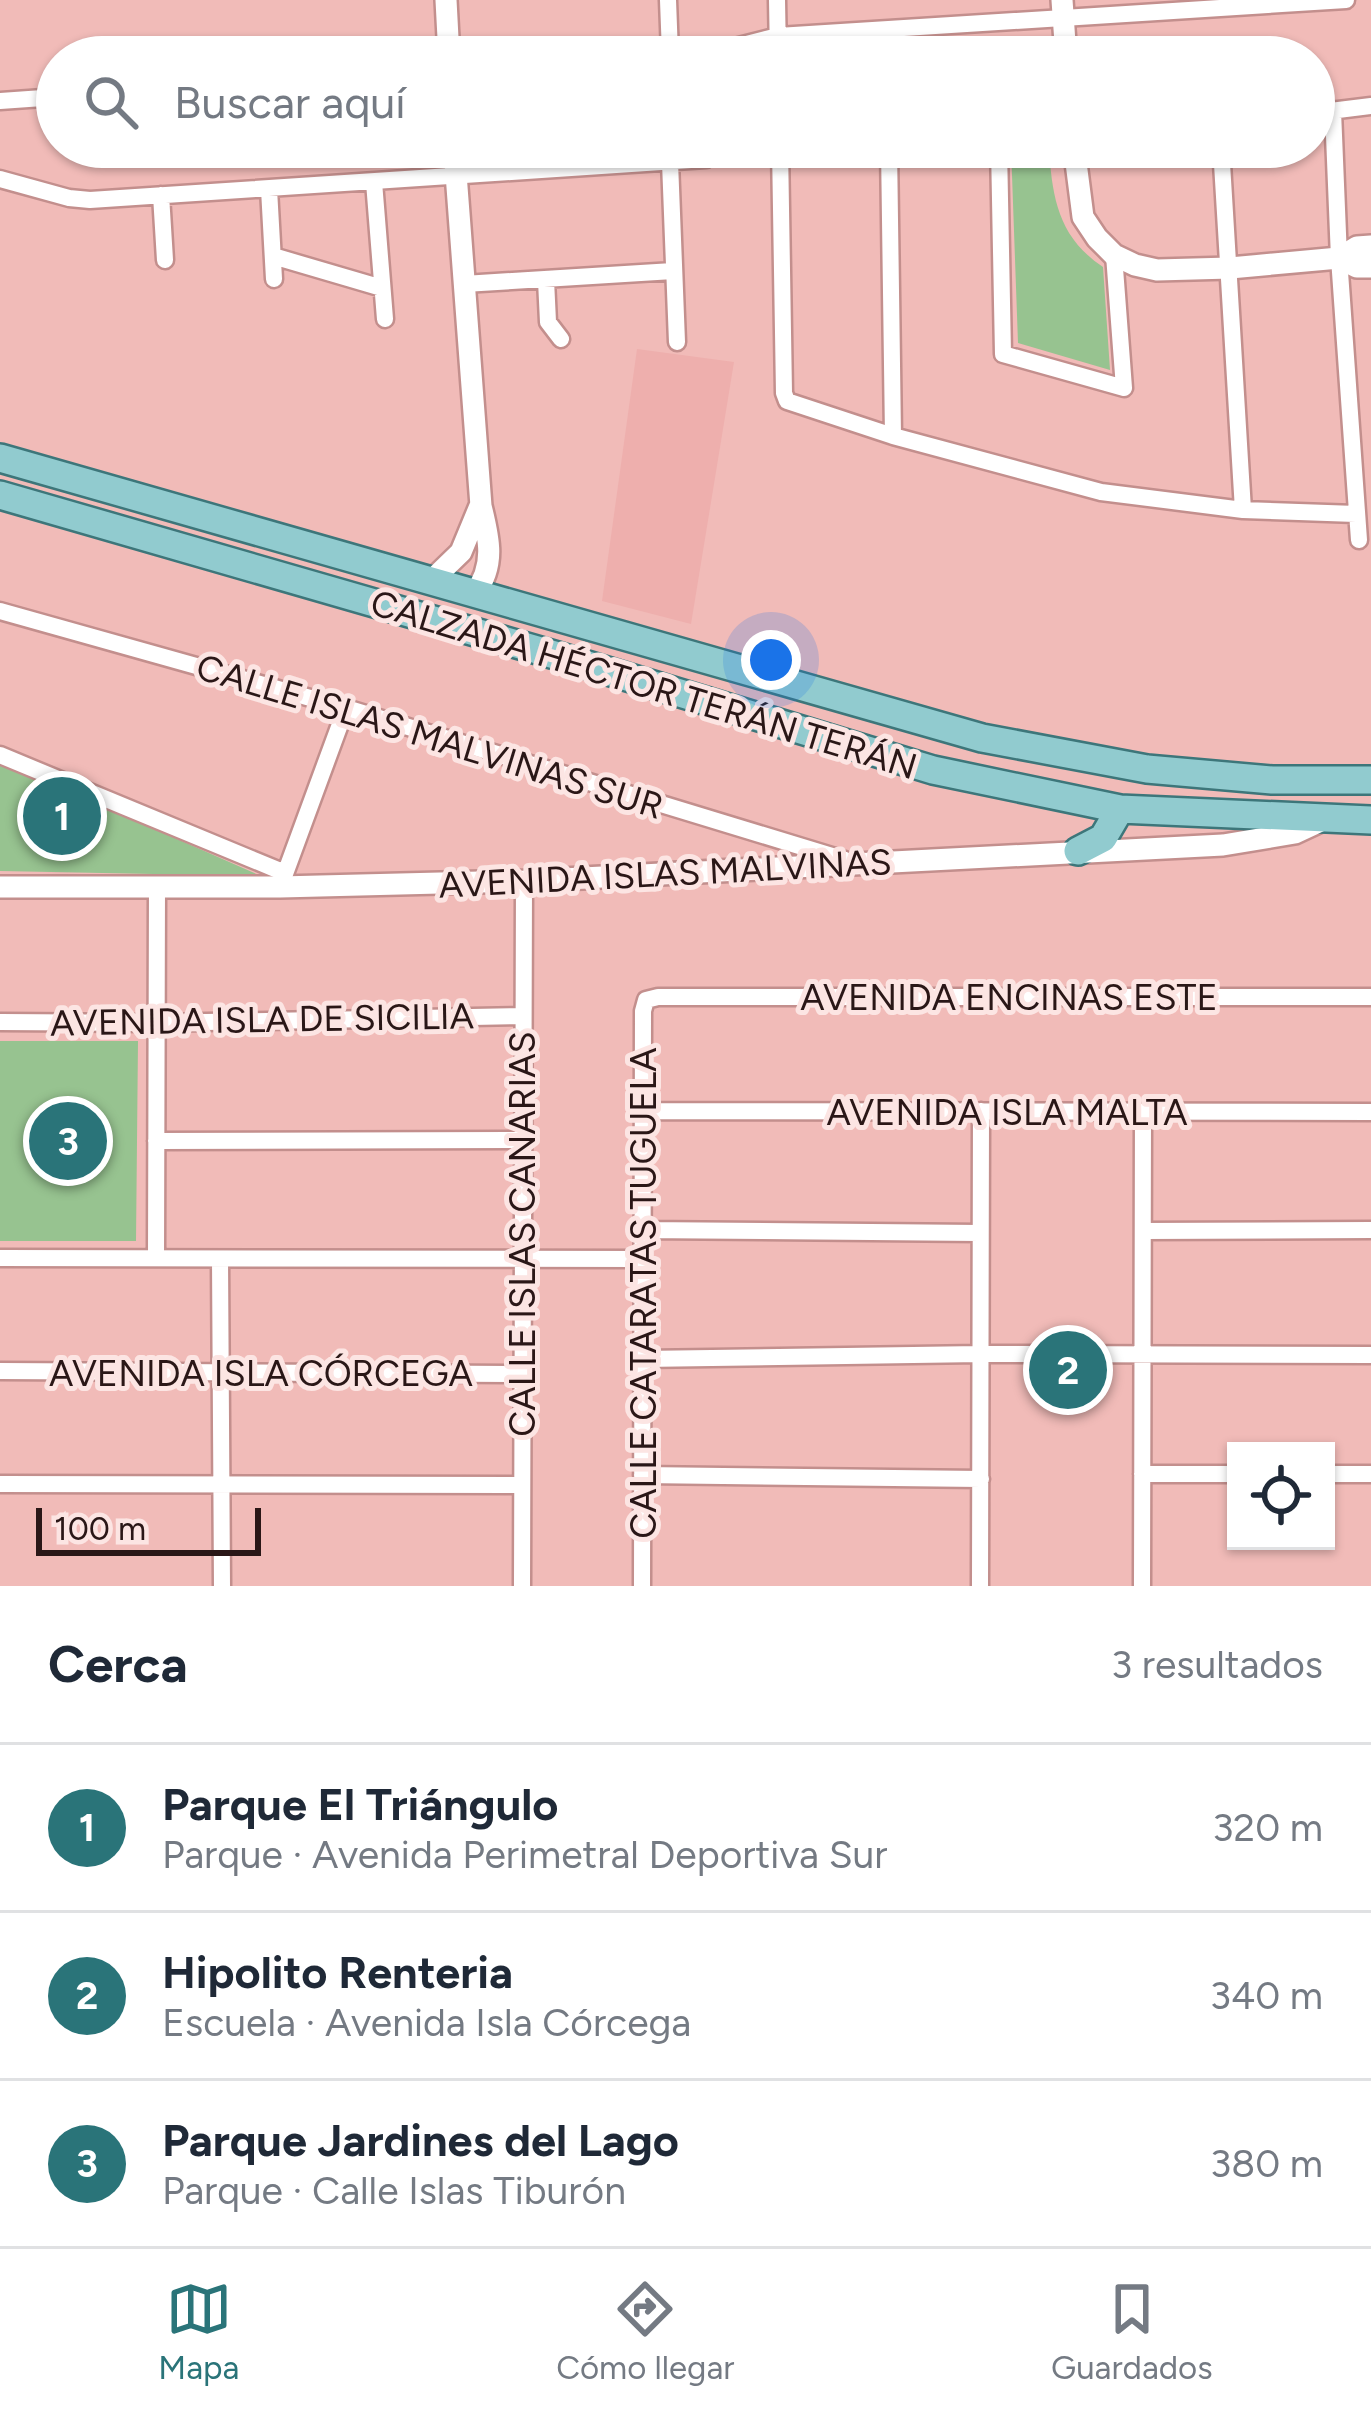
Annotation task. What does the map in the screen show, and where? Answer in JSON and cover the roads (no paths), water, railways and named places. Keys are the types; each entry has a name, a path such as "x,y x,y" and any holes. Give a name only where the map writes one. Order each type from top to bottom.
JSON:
{"main road":[{"name":"CALZADA HÉCTOR TERÁN TERÁN","path":"0,458 982,738 1147,770 1272,780 1371,781"},
{"name":"CALZADA HÉCTOR TERÁN TERÁN","path":"0,495 933,770 1120,809 1371,820"},
{"path":"342,594 378,592 444,606 474,594"},
{"path":"558,656 572,646 586,644 691,656"},
{"path":"1078,851 1103,838 1120,809"}],"street":[{"path":"446,0 448,36"},
{"path":"668,0 669,36"},
{"path":"777,0 778,36 1062,9 1346,0"},
{"path":"0,101 36,98"},
{"path":"1335,110 1371,106"},
{"path":"455,168 481,506 490,553 483,583 474,594"},
{"path":"0,179 90,200 578,168"},
{"path":"670,168 677,342"},
{"path":"780,168 787,401 893,436 1101,492 1243,510 1356,514"},
{"path":"890,168 893,436"},
{"path":"999,168 1003,354 1124,388 1114,255"},
{"path":"1077,168 1083,217 1114,255 1135,265 1156,270 1230,268 1339,258 1357,247 1371,246"},
{"path":"1223,168 1243,510"},
{"path":"1329,168 1359,540"},
{"path":"374,182 385,319"},
{"path":"269,189 274,279"},
{"path":"161,195 165,260"},
{"path":"273,256 382,288"},
{"path":"1339,258 1357,267 1371,267"},
{"path":"464,284 673,272"},
{"path":"546,280 548,322 560,339"},
{"path":"430,582 461,552 481,506"},
{"name":"CALLE ISLAS MALVINAS SUR","path":"0,611 346,708 858,864"},
{"path":"0,755 282,880 346,708"},
{"name":"AVENIDA ISLAS MALVINAS","path":"0,887 158,887 282,880 524,881 858,864 1223,845 1295,833 1325,819"},
{"name":"CALLE ISLAS CANARIAS","path":"522,1586 524,881"},
{"path":"156,1258 158,887"},
{"name":"AVENIDA ENCINAS ESTE","path":"646,1000 1371,997"},
{"name":"CALLE CATARATAS TUGUELA","path":"642,1586 646,1000"},
{"name":"AVENIDA ISLA DE SICILIA","path":"0,1022 523,1016"},
{"name":"AVENIDA ISLA MALTA","path":"642,1112 1371,1112"},
{"path":"980,1586 981,1112"},
{"path":"1142,1586 1143,1113"},
{"path":"156,1141 523,1140"},
{"path":"642,1230 980,1233"},
{"path":"1143,1231 1371,1230"},
{"path":"0,1258 642,1259"},
{"path":"220,1259 222,1586"},
{"path":"642,1360 980,1354 1371,1355"},
{"name":"AVENIDA ISLA CÓRCEGA","path":"0,1371 521,1374"},
{"path":"1142,1474 1227,1474"},
{"path":"1335,1474 1371,1474"},
{"path":"642,1475 981,1479"},
{"path":"0,1484 521,1486"}],"place":[{"name":"Parque El Triángulo","path":"62,816"},
{"name":"Parque Jardines del Lago","path":"68,1141"},
{"name":"Hipolito Renteria","path":"1068,1370"}]}
